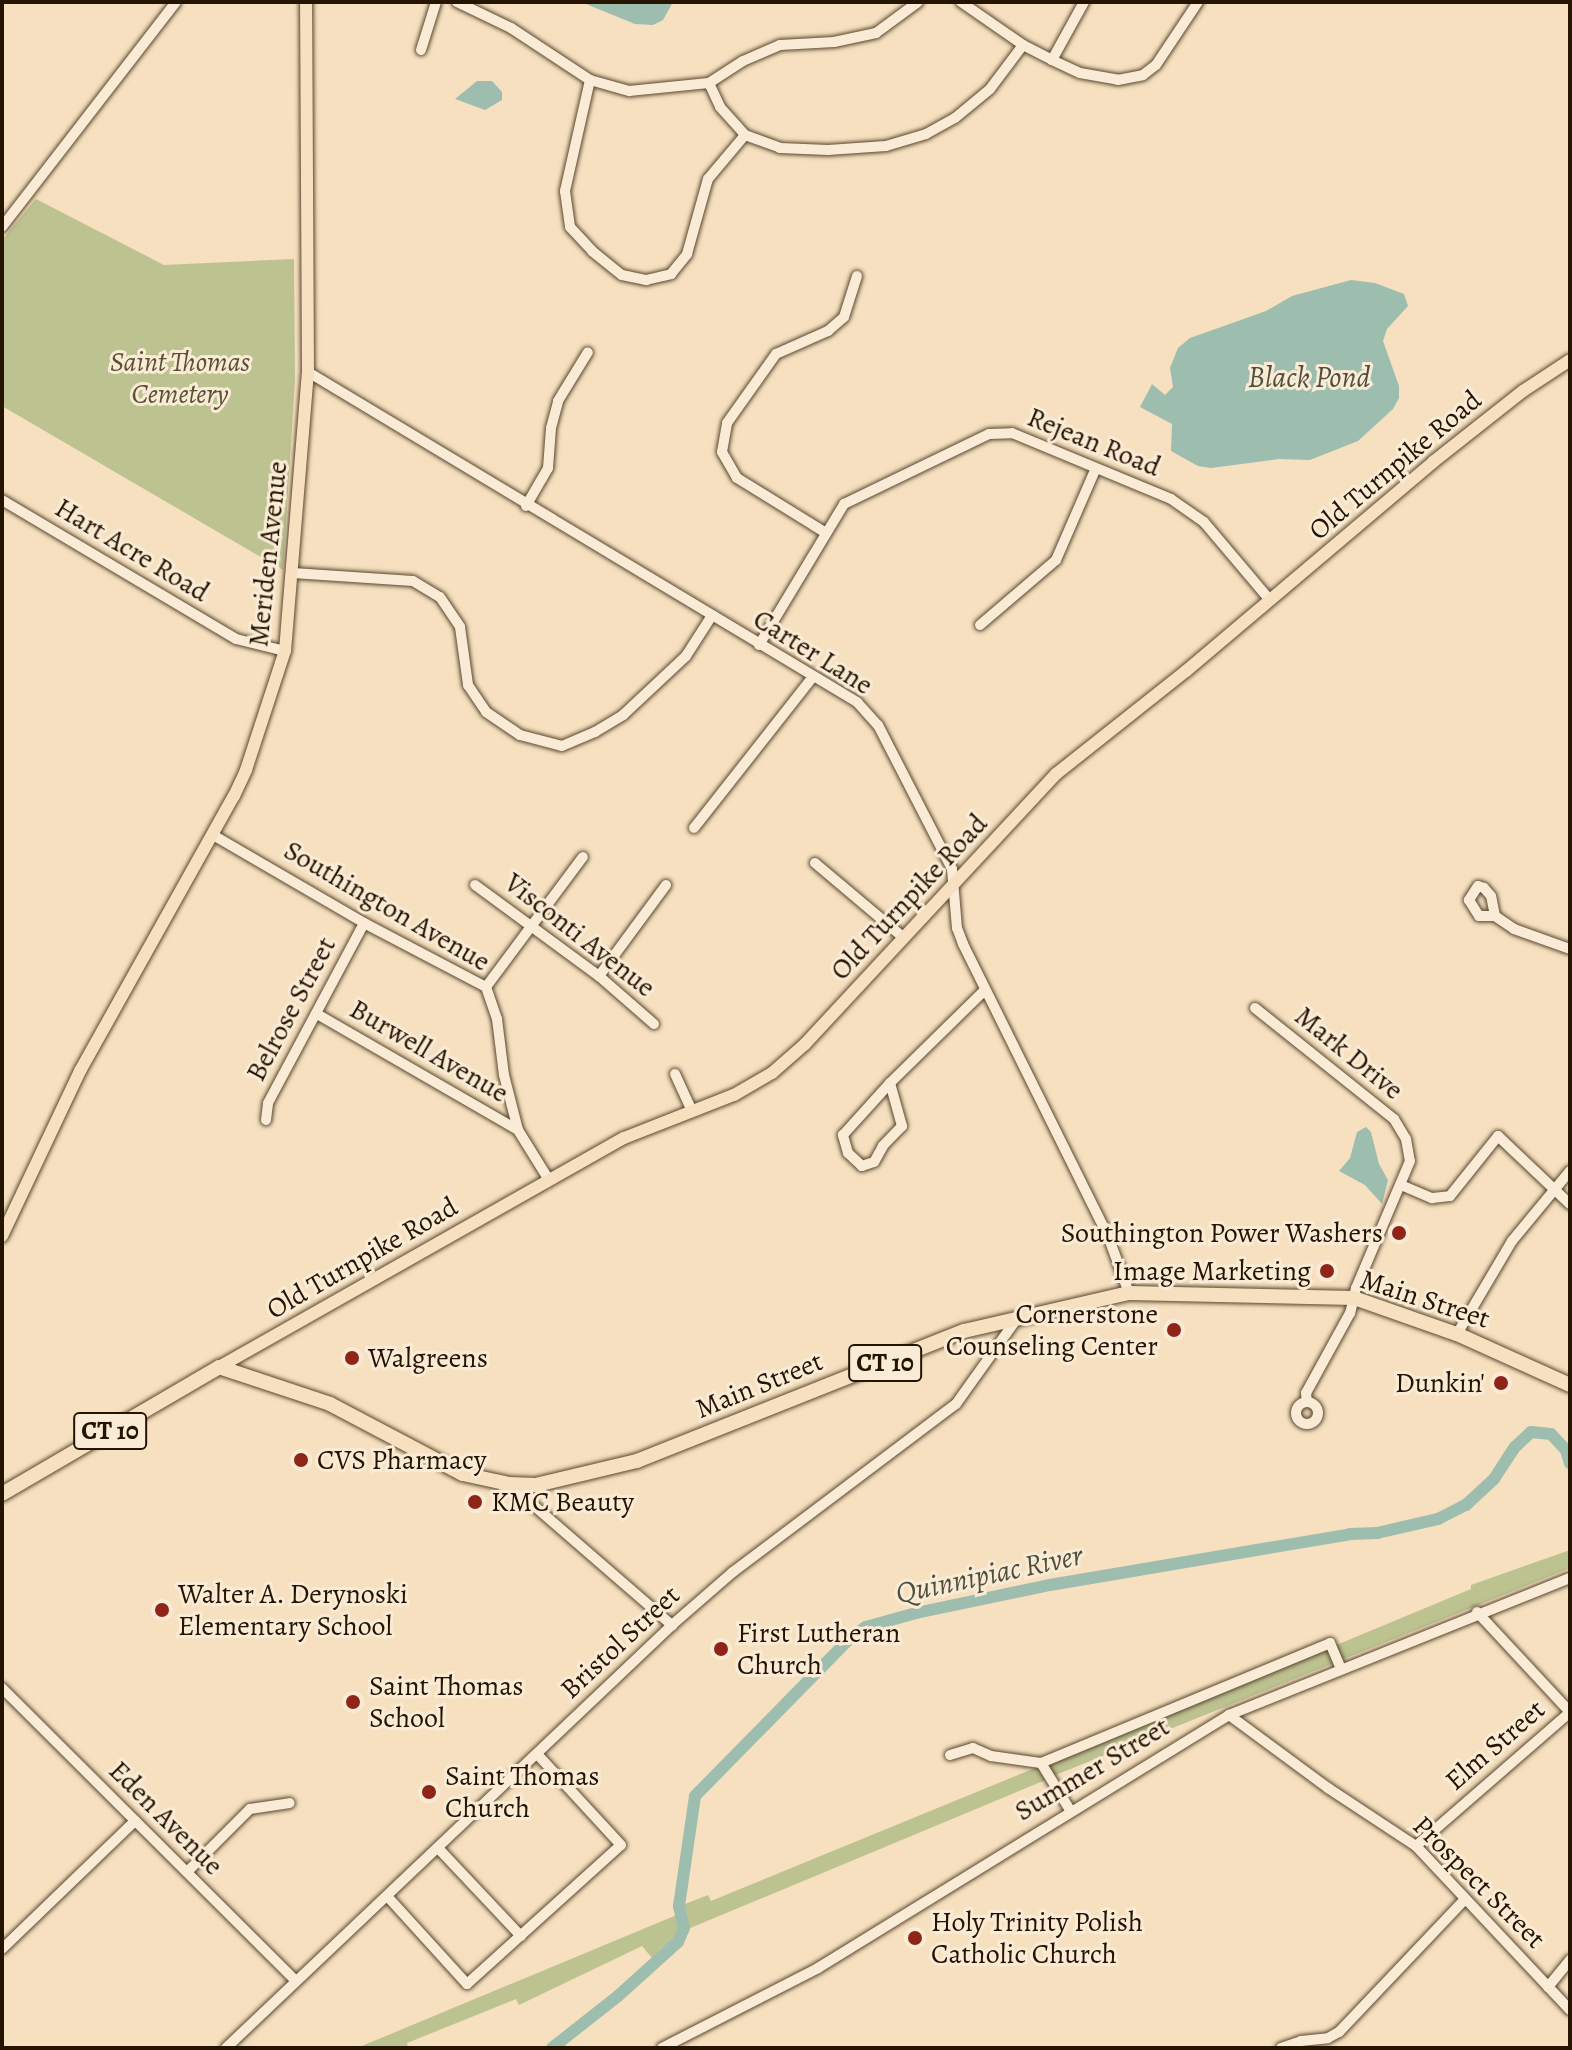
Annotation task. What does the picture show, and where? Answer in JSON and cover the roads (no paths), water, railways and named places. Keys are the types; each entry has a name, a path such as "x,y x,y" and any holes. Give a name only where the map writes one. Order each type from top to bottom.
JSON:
{"highway":[{"name":"Main Street","path":"219,1367 330,1404 463,1474 509,1484 536,1485 637,1461 964,1331 1129,1293 1354,1298 1457,1334 1570,1385"},
{"name":"CT 10","path":"2,1494 219,1367"}],"main road":[{"name":"Meriden Avenue","path":"2,1236 6,1215 80,1071 213,835 246,770 285,651 308,372 306,2"},
{"name":"Old Turnpike Road","path":"219,1367 624,1138 734,1095 772,1073 805,1044 1056,774 1433,462 1523,391 1570,360"}],"street":[{"path":"2,227 176,2"},
{"path":"421,50 436,2"},
{"path":"457,2 511,28 590,80 629,91 709,83 743,61 780,45 834,42 876,33 918,2"},
{"path":"961,2 1023,45 1052,60 1080,73 1118,80 1143,75 1166,52 1198,2"},
{"path":"1052,60 1084,2"},
{"path":"709,83 720,107 745,135 780,148 828,150 886,146 926,134 955,118 982,97 1023,45"},
{"path":"590,80 565,191 570,227 592,251 622,275 646,280 671,274 687,254 708,179 745,135"},
{"path":"826,533 737,478 722,452 727,423 776,354 828,331 844,317 857,276"},
{"path":"526,506 548,468 551,428 558,401 588,352"},
{"name":"Carter Lane","path":"308,372 526,506 857,702 878,725 952,869 957,928 1108,1236 1129,1293"},
{"name":"Rejean Road","path":"759,645 844,504 863,492 989,434 1012,433 1171,499 1204,522 1270,600"},
{"path":"980,625 1056,560 1096,468"},
{"name":"Hart Acre Road","path":"2,500 236,639 285,651"},
{"path":"293,573 413,581 440,597 460,627 468,685 486,712 520,735 562,746 595,732 623,715 686,656 711,617"},
{"path":"694,828 813,677"},
{"name":"Southington Avenue","path":"213,835 364,923 486,987 497,1019 504,1075 518,1130 549,1180"},
{"path":"486,987 583,857"},
{"path":"815,863 903,937"},
{"name":"Visconti Avenue","path":"475,885 599,976 654,1024"},
{"path":"599,976 666,885"},
{"path":"1495,916 1514,929 1570,949"},
{"name":"Belrose Street","path":"266,1120 268,1103 364,923"},
{"path":"890,1083 902,1126 883,1146 874,1162 862,1166 848,1153 843,1135 890,1083 985,990"},
{"name":"Mark Drive","path":"1255,1008 1394,1119 1406,1139 1410,1161 1350,1313 1306,1393 1307,1402"},
{"name":"Burwell Avenue","path":"317,1014 518,1130"},
{"path":"675,1074 692,1111"},
{"path":"1401,1185 1432,1198 1450,1196 1498,1136 1570,1204"},
{"path":"1457,1334 1512,1241 1570,1171"},
{"name":"Bristol Street","path":"226,2048 672,1625 733,1572 956,1404 1018,1317"},
{"path":"509,1484 672,1625"},
{"name":"Summer Street","path":"662,2048 818,1968 1070,1810 1229,1715 1477,1612 1570,1578"},
{"path":"1477,1612 1570,1712"},
{"path":"950,1755 973,1748 991,1756 1041,1763 1330,1643 1341,1669"},
{"name":"Eden Avenue","path":"4,1694 296,1981"},
{"name":"Elm Street","path":"1416,1846 1570,1712"},
{"name":"Prospect Street","path":"1229,1715 1328,1788 1416,1846 1570,2010"},
{"path":"387,1896 467,1984 621,1845 537,1754"},
{"path":"1041,1763 1070,1810"},
{"path":"187,1872 250,1809 290,1803"},
{"path":"2,1949 135,1821"},
{"path":"438,1848 521,1936"},
{"path":"1281,2048 1339,2032 1465,1899"},
{"path":"1548,1987 1570,1960"}],"water":[{"path":"581,2 673,2 663,20 653,25 635,24"},
{"path":"477,81 492,81 502,92 502,100 485,110 455,99"},
{"name":"Black Pond","path":"1351,280 1375,283 1404,294 1408,306 1387,329 1383,341 1399,386 1399,398 1393,409 1358,441 1310,460 1279,459 1211,468 1198,466 1171,451 1172,424 1140,407 1152,384 1165,395 1173,387 1170,368 1178,348 1190,338 1266,311 1292,296"},
{"path":"1366,1127 1371,1132 1379,1164 1388,1180 1382,1204 1365,1185 1339,1171 1350,1158 1357,1132"}],"waterway":[{"name":"Quinnipiac River","path":"552,2048 618,1996 678,1942 684,1928 679,1906 695,1796 850,1638 866,1627 916,1613 1050,1585 1350,1534 1377,1533 1438,1519 1466,1505 1494,1479 1515,1447 1531,1432 1551,1434 1566,1450 1570,1463"}],"place":[{"name":"Southington Power Washers","path":"1399,1233"},
{"name":"Image Marketing","path":"1327,1271"},
{"name":"Cornerstone Counseling Center","path":"1174,1330"},
{"name":"Walgreens","path":"352,1358"},
{"name":"Dunkin'","path":"1501,1383"},
{"name":"CVS Pharmacy","path":"301,1460"},
{"name":"KMC Beauty","path":"475,1502"},
{"name":"Walter A. Derynoski Elementary School","path":"162,1610"},
{"name":"First Lutheran Church","path":"721,1649"},
{"name":"Saint Thomas School","path":"353,1702"},
{"name":"Saint Thomas Church","path":"429,1792"},
{"name":"Holy Trinity Polish Catholic Church","path":"915,1938"}],"park label":[{"name":"Saint Thomas Cemetery","path":"180,378"}]}
